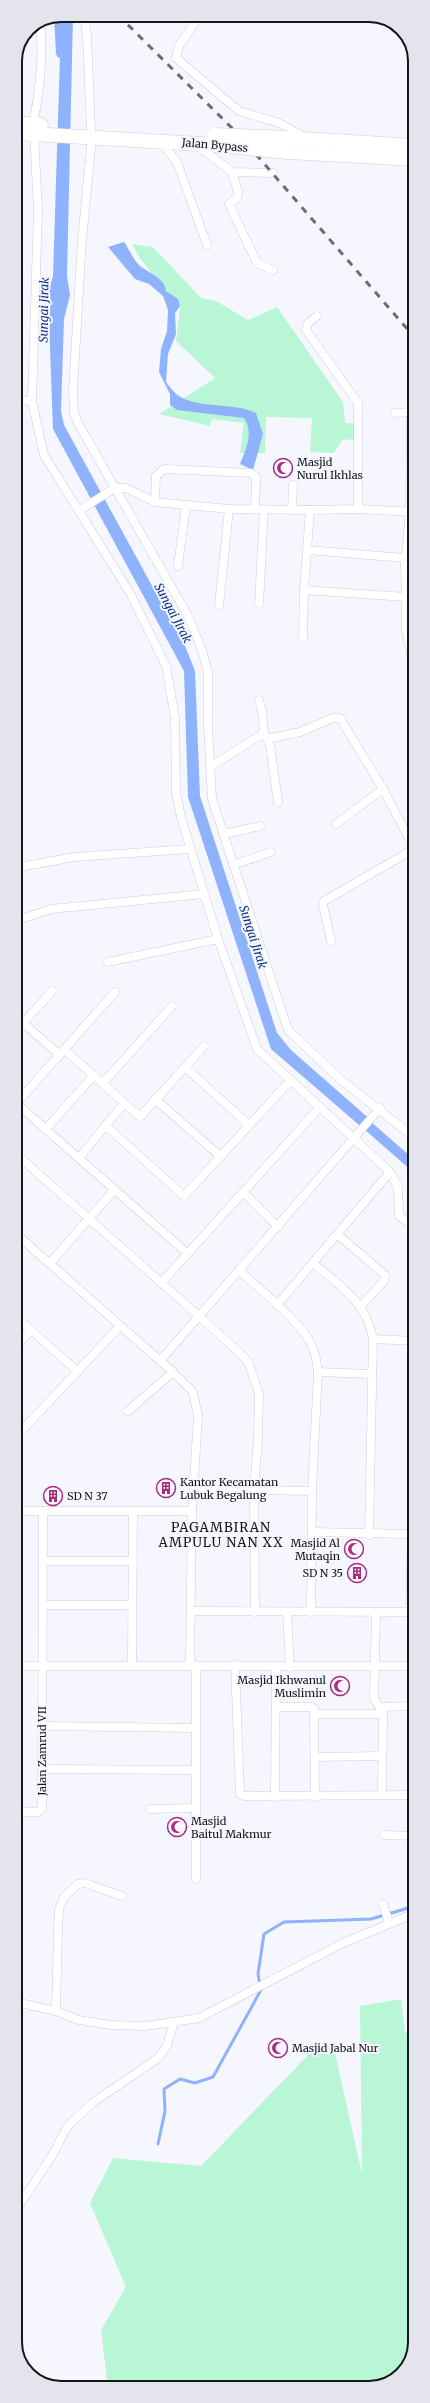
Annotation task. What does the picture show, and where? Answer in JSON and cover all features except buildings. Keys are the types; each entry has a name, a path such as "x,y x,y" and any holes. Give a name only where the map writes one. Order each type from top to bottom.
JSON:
{"highway":[{"name":"Jalan Bypass","path":"22,125 39,129 88,133 288,145 408,158"},
{"name":"Jalan Bypass","path":"22,132 39,129"},
{"name":"Jalan Bypass","path":"88,133 192,143 216,140"},
{"name":"Jalan Bypass","path":"288,145 308,140 408,146"}],"street":[{"path":"85,22 87,35 88,133 73,404 78,423 113,490 129,514 188,616 202,650 208,672 212,799 288,1030 340,1078 380,1108 408,1132"},
{"path":"195,22 177,49 176,58 239,111 292,129 308,140"},
{"path":"41,28 43,48 39,129 32,400 44,455 82,508 130,593 166,666 175,718 176,792 190,849 218,939 257,1049 320,1107 357,1137 390,1172 398,1187 397,1211 399,1216 408,1224"},
{"path":"160,141 177,162 208,245"},
{"path":"192,143 232,172 273,173"},
{"path":"232,172 238,192 237,198 229,204 257,263 273,270"},
{"path":"317,316 307,324 306,330 358,403 358,509"},
{"path":"22,400 32,400"},
{"path":"395,413 408,412"},
{"path":"154,502 156,476 164,469 251,473 256,476 255,510"},
{"path":"292,510 293,485"},
{"path":"82,508 113,490 126,488 154,502 186,506 255,510 358,509 408,512"},
{"path":"178,566 186,506"},
{"path":"219,605 229,509"},
{"path":"259,604 264,510"},
{"path":"304,637 304,590 310,510"},
{"path":"408,541 405,562 406,631 408,640"},
{"path":"308,550 408,563"},
{"path":"304,590 406,596"},
{"path":"259,700 278,802"},
{"path":"210,767 265,736 300,732 333,718 340,718 383,789 408,837"},
{"path":"336,824 383,789"},
{"path":"224,834 260,826"},
{"path":"22,867 74,857 190,849"},
{"path":"233,864 271,852"},
{"path":"331,940 323,905 324,901 408,852"},
{"path":"22,919 58,908 204,894"},
{"path":"108,962 218,939"},
{"path":"52,991 23,1023 94,1074 140,1116 204,1046"},
{"path":"22,1097 115,992"},
{"path":"103,1083 172,1006"},
{"path":"185,1067 248,1125"},
{"path":"46,1129 94,1074"},
{"path":"106,1126 184,1196 291,1080"},
{"path":"155,1099 220,1156"},
{"path":"79,1158 124,1102"},
{"path":"161,1283 187,1253 244,1193 320,1107"},
{"path":"160,1361 278,1228 357,1137 380,1108"},
{"path":"22,1109 187,1253"},
{"path":"22,1159 243,1356 255,1377 259,1394 258,1439 254,1490 255,1612"},
{"path":"277,1305 390,1172"},
{"path":"50,1263 88,1217 115,1189"},
{"path":"244,1193 278,1228"},
{"path":"337,1234 385,1275 384,1280 361,1306"},
{"path":"22,1239 173,1372 193,1392 197,1403 198,1416 192,1511 190,1662 192,1665 195,1728 194,1770 196,1879"},
{"path":"313,1263 361,1306 370,1323 373,1339 370,1535"},
{"path":"240,1271 277,1305 308,1337 316,1354 318,1372 312,1491 311,1612"},
{"path":"22,1322 76,1370"},
{"path":"22,1430 76,1370 120,1326"},
{"path":"22,1340 31,1330"},
{"path":"373,1339 408,1341"},
{"path":"128,1411 173,1372"},
{"path":"318,1372 372,1374"},
{"path":"194,1489 312,1491"},
{"path":"22,1511 192,1511"},
{"name":"Jalan Zamrud VII","path":"22,1812 38,1812 42,1809 43,1511"},
{"path":"132,1665 133,1512"},
{"path":"312,1532 370,1535 408,1534"},
{"path":"43,1561 132,1561"},
{"path":"43,1605 132,1605"},
{"path":"191,1611 408,1612"},
{"path":"287,1612 290,1667"},
{"path":"376,1612 376,1667 374,1698 381,1710 382,1794"},
{"path":"235,1665 240,1794 244,1796 275,1797 382,1794 408,1795"},
{"path":"22,1666 408,1666"},
{"path":"275,1797 276,1667"},
{"path":"276,1707 312,1707 316,1714 315,1796"},
{"path":"316,1714 408,1707"},
{"path":"42,1726 195,1728"},
{"path":"315,1757 381,1756"},
{"path":"42,1769 194,1770"},
{"path":"150,1809 195,1808"},
{"path":"384,1835 408,1836"},
{"path":"56,2011 59,1909 64,1897 78,1884 85,1883 122,1896"},
{"path":"22,2004 56,2011 79,2020 110,2025 146,2026 199,2018 343,1943 386,1914 408,1913"},
{"path":"22,2201 53,2154 67,2127 91,2104 158,2058 168,2046 174,2022"}],"green space":[{"path":"132,244 153,247 201,298 216,301 248,320 277,307 343,402 345,423 361,423 361,439 342,440 334,453 310,452 312,418 266,417 265,453 240,453 244,423 212,419 210,426 159,414 215,378 176,341 180,308 139,257"},
{"path":"401,1999 405,2032 408,2033 408,2342 406,2355 403,2362 389,2376 374,2381 107,2381 101,2330 126,2287 90,2203 113,2158 201,2166 309,2054 333,2044 362,2174 360,2006"}],"water":[{"path":"73,22 67,276 70,295 64,319 61,411 64,425 185,646 195,671 200,796 277,1033 291,1050 373,1122 366,1131 271,1049 188,797 184,671 53,429 48,294 53,276 61,23"},
{"path":"124,242 138,264 160,279 165,286 166,291 178,299 180,306 175,313 176,334 168,354 166,382 177,395 187,400 196,403 238,408 256,413 263,434 253,470 240,464 247,447 249,435 244,418 177,410 170,405 170,394 159,372 161,349 167,331 168,310 163,296 149,284 135,279 108,247"}],"waterway":[{"name":"Sungai Jirak","path":"59,22 61,53"},
{"name":"Sungai Jirak","path":"359,1118 408,1161"},
{"path":"158,2144 165,2111 164,2089 180,2079 195,2083 213,2077 261,1990 258,1974 264,1934 284,1922 371,1919 408,1908"}],"railway":[{"path":"125,22 241,137 408,330"}],"place":[{"name":"Masjid Nurul Ikhlas","path":"283,468"},
{"name":"Kantor Kecamatan Lubuk Begalung","path":"166,1488"},
{"name":"SD N 37","path":"53,1496"},
{"name":"Masjid Al Mutaqin","path":"354,1549"},
{"name":"SD N 35","path":"357,1573"},
{"name":"Masjid Ikhwanul Muslimin","path":"340,1686"},
{"name":"Masjid Baitul Makmur","path":"177,1827"},
{"name":"Masjid Jabal Nur","path":"278,2048"}],"district":[{"name":"PAGAMBIRAN AMPULU NAN XX","path":"221,1534"}]}
